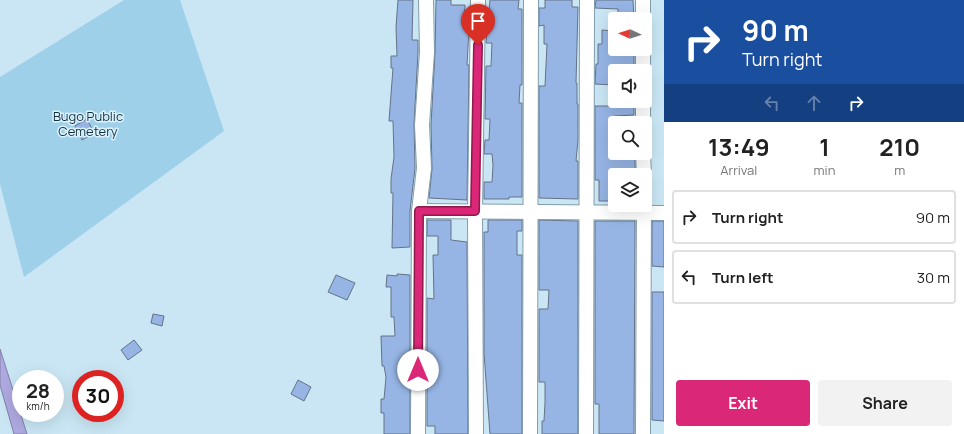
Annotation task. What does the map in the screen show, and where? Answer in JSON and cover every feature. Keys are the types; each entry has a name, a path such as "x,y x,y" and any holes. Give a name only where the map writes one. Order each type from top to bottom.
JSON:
{"street":[{"path":"418,434 419,211 424,168 422,124 427,52 426,0"},
{"path":"476,434 475,211 478,0"},
{"path":"530,434 531,0"},
{"path":"586,434 588,212 587,0"},
{"path":"643,0 643,12"},
{"path":"419,211 530,213 608,211"},
{"path":"652,211 664,213"},
{"path":"643,434 644,212"}],"green space":[{"name":"Bugo Public Cemetery","path":"124,0 180,0 224,131 24,277 0,184 0,77"}],"shaded area":[{"path":"0,349 12,387 12,422 23,422 27,434 14,434 0,385"}],"building":[{"path":"398,0 413,0 412,40 418,40 418,52 414,124 415,168 410,211 410,247 392,248 393,193 391,193 391,179 394,157 393,121 389,121 393,68 391,68 391,56 397,56 396,27"},
{"path":"436,0 451,0 451,5 465,5 464,28 469,28 467,65 469,65 467,200 429,198 432,169 431,125"},
{"path":"490,0 519,0 518,9 522,9 522,85 520,85 519,103 522,103 522,197 509,197 509,199 484,199 484,182 492,182 493,165 492,154 484,154 485,140 489,140 490,119 485,119 486,66 491,66 492,43 486,43"},
{"path":"545,0 572,0 572,7 578,7 576,83 578,104 578,140 576,161 578,161 578,199 539,198 539,86 545,86 547,44 544,44 544,25 539,26 539,8 545,8"},
{"path":"596,0 633,0 634,12 618,12 618,9 595,8"},
{"path":"602,30 608,30 608,56 634,56 634,64 608,64 608,85 595,84 596,64 598,64 598,44 602,44"},
{"path":"595,106 608,106 608,108 634,108 634,115 608,116 608,160 635,160 635,168 608,168 608,201 599,201 599,180 595,180"},
{"path":"87,119 94,133 82,140 75,126"},
{"path":"427,220 451,220 451,240 467,242 468,434 435,434 435,426 427,426 427,298 434,299 433,255 438,255 438,236 427,236"},
{"path":"488,220 522,220 522,231 517,231 517,255 522,255 522,434 490,434 484,353 484,232 488,232"},
{"path":"539,220 578,221 578,434 542,434 542,421 544,421 545,382 539,382 539,309 548,309 549,290 539,290"},
{"path":"595,221 635,221 634,434 599,434 599,404 595,404"},
{"path":"652,221 664,221 664,267 652,266"},
{"path":"397,274 410,275 410,434 384,434 384,413 381,413 381,399 384,399 386,377 384,366 382,366 381,336 395,336 394,317 391,317 391,287 386,287 387,275 397,276"},
{"path":"336,275 355,283 347,300 328,292"},
{"path":"652,292 664,292 664,421 652,420"},
{"path":"153,314 164,316 162,326 151,323"},
{"path":"134,340 142,350 128,360 121,350"},
{"path":"298,380 311,387 304,401 291,394"}],"route":[{"path":"418,370 419,211 475,211 478,45"}]}
